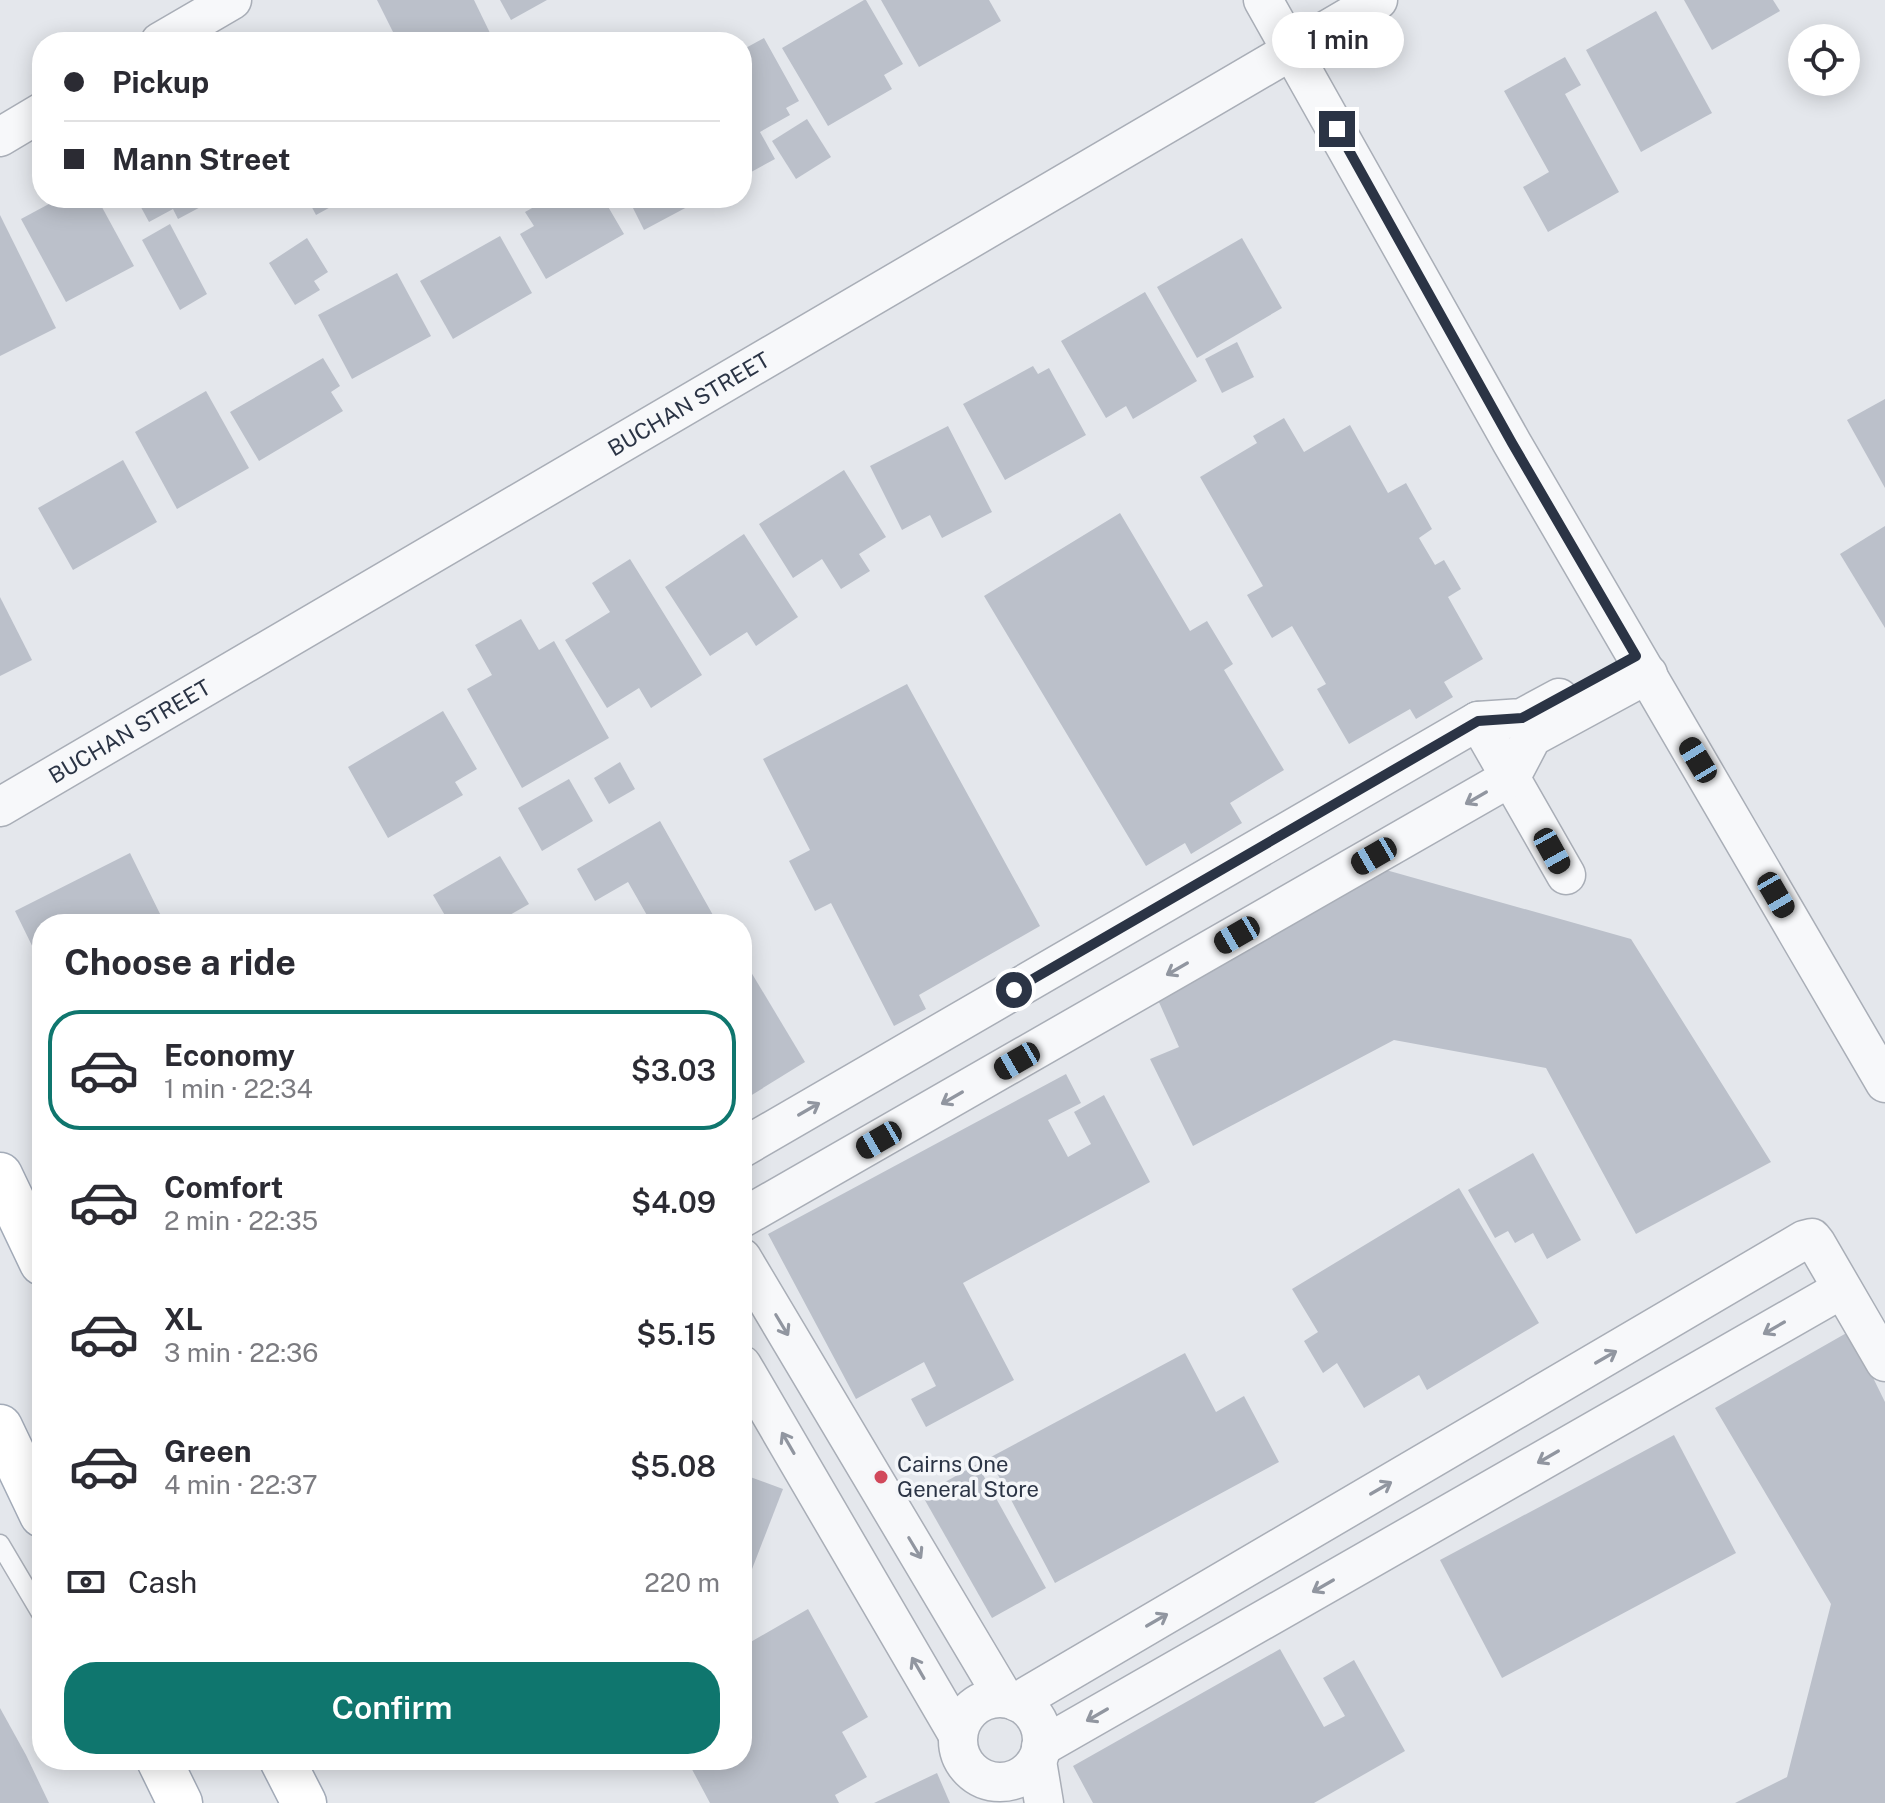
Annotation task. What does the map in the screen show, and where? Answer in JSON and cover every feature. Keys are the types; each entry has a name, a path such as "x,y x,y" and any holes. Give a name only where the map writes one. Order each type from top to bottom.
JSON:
{"main road":[{"path":"0,1175 32,1242"},
{"path":"0,1427 32,1494"},
{"path":"164,1770 180,1803"},
{"path":"287,1770 304,1803"}],"street":[{"path":"177,32 232,0"},
{"path":"1263,0 1512,443 1885,1083"},
{"name":"BUCHAN STREET","path":"0,807 1378,0"},
{"path":"0,137 32,118"},
{"path":"752,1142 1478,721 1522,718 1642,665"},
{"path":"752,1212 1511,777 1532,737 1642,665"},
{"path":"1478,721 1566,875"},
{"path":"1011,1700 1804,1240 1812,1238 1816,1243 1885,1362"},
{"path":"752,1274 1011,1700"},
{"path":"1044,1803 1039,1754 1041,1732 1036,1720 1028,1709 1011,1700 992,1699 979,1703 961,1723 958,1749 964,1763 974,1773 1011,1792 1015,1779 1027,1772 1039,1754 1842,1289"},
{"path":"752,1382 958,1735"}],"lane":[{"path":"0,1544 32,1598"}],"building":[{"path":"377,0 474,0 490,32 393,32"},
{"path":"500,0 547,0 511,20"},
{"path":"864,0 903,64 884,75 892,89 828,126 782,48"},
{"path":"881,0 989,0 1001,21 919,67"},
{"path":"1684,0 1773,0 1780,11 1712,50"},
{"path":"1656,11 1712,113 1641,152 1586,50"},
{"path":"764,38 799,101 786,108 790,115 760,132 775,159 752,172 752,45"},
{"path":"1565,57 1581,85 1565,94 1619,192 1548,232 1523,187 1549,172 1504,91"},
{"path":"807,119 831,157 796,179 772,141"},
{"path":"41,208 102,208 134,266 66,302 21,219"},
{"path":"141,208 199,208 178,219 173,209 149,222"},
{"path":"312,208 329,208 316,215"},
{"path":"532,208 609,208 624,234 546,279 520,234 534,226 525,212"},
{"path":"633,208 685,208 644,230"},
{"path":"0,215 56,328 0,356"},
{"path":"170,224 207,294 180,310 142,240"},
{"path":"500,236 532,293 453,339 420,281"},
{"path":"307,238 328,272 314,281 320,290 295,305 269,263"},
{"path":"1242,238 1282,308 1197,358 1157,287"},
{"path":"397,273 431,336 352,379 318,315"},
{"path":"1145,292 1197,381 1133,419 1126,406 1106,418 1061,341"},
{"path":"1237,342 1254,377 1222,393 1205,359"},
{"path":"323,358 340,386 331,392 343,411 259,461 230,412"},
{"path":"1033,366 1038,374 1049,368 1086,435 1005,480 963,404"},
{"path":"206,391 249,468 177,509 135,432"},
{"path":"1885,399 1885,488 1847,420"},
{"path":"1284,418 1304,452 1350,425 1388,493 1406,483 1432,529 1419,538 1435,565 1444,560 1461,589 1448,597 1483,659 1444,682 1453,697 1416,719 1410,709 1349,744 1317,689 1326,684 1292,626 1272,638 1247,595 1263,586 1200,477 1257,443 1253,436"},
{"path":"948,426 992,512 942,538 930,515 902,530 870,466"},
{"path":"123,460 157,522 73,570 38,508"},
{"path":"844,470 886,537 859,554 870,571 841,589 822,559 793,578 759,524"},
{"path":"1120,513 1190,631 1207,621 1233,664 1224,670 1284,770 1230,803 1242,823 1191,854 1185,843 1146,866 984,596"},
{"path":"1885,526 1885,628 1840,554"},
{"path":"744,534 798,617 756,646 747,632 710,656 665,587"},
{"path":"630,559 702,675 651,708 639,688 607,708 565,640 610,612 592,583"},
{"path":"0,597 32,660 0,676"},
{"path":"521,619 539,650 554,641 609,738 522,788 467,689 492,675 475,645"},
{"path":"907,684 1040,926 919,995 926,1009 894,1026 831,903 815,911 789,861 810,850 763,759"},
{"path":"443,711 477,769 455,782 463,795 388,838 348,767"},
{"path":"620,762 635,789 609,804 594,778"},
{"path":"569,779 593,821 542,851 518,808"},
{"path":"660,821 712,914 646,914 628,882 595,901 577,869"},
{"path":"130,853 160,914 32,914 32,946 15,911"},
{"path":"500,856 529,904 512,914 444,914 433,895"},
{"path":"1386,870 1631,939 1771,1162 1636,1234 1546,1068 1394,1040 1193,1146 1150,1059 1179,1047 1154,991"},
{"path":"752,974 805,1062 752,1095"},
{"path":"1066,1074 1081,1103 1048,1120 1068,1157 1091,1144 1074,1112 1104,1095 1150,1182 963,1283 1014,1380 926,1427 911,1399 936,1386 924,1362 856,1399 768,1234"},
{"path":"1533,1153 1581,1240 1547,1259 1533,1233 1515,1243 1508,1231 1495,1238 1468,1190"},
{"path":"1459,1188 1539,1323 1427,1390 1419,1375 1364,1408 1337,1363 1323,1373 1304,1341 1318,1332 1292,1289"},
{"path":"1850,1331 1885,1402 1885,1803 1735,1803 1787,1777 1831,1604 1715,1408"},
{"path":"1185,1353 1216,1412 1244,1396 1279,1462 1055,1583 989,1458"},
{"path":"1674,1435 1736,1553 1502,1678 1440,1560"},
{"path":"977,1464 1046,1588 992,1618 922,1495"},
{"path":"752,1478 783,1489 752,1569"},
{"path":"808,1609 868,1717 842,1732 867,1777 835,1795 839,1803 710,1803 692,1770 752,1770 752,1641"},
{"path":"1280,1649 1324,1727 1345,1716 1323,1678 1354,1660 1405,1751 1314,1803 1093,1803 1073,1766"},
{"path":"0,1708 49,1803 0,1803"},
{"path":"937,1773 950,1803 874,1803"}],"place":[{"name":"Cairns One General Store","path":"881,1477"}],"route":[{"path":"1014,990 1478,721 1522,718 1636,656 1512,443 1337,129"}]}
